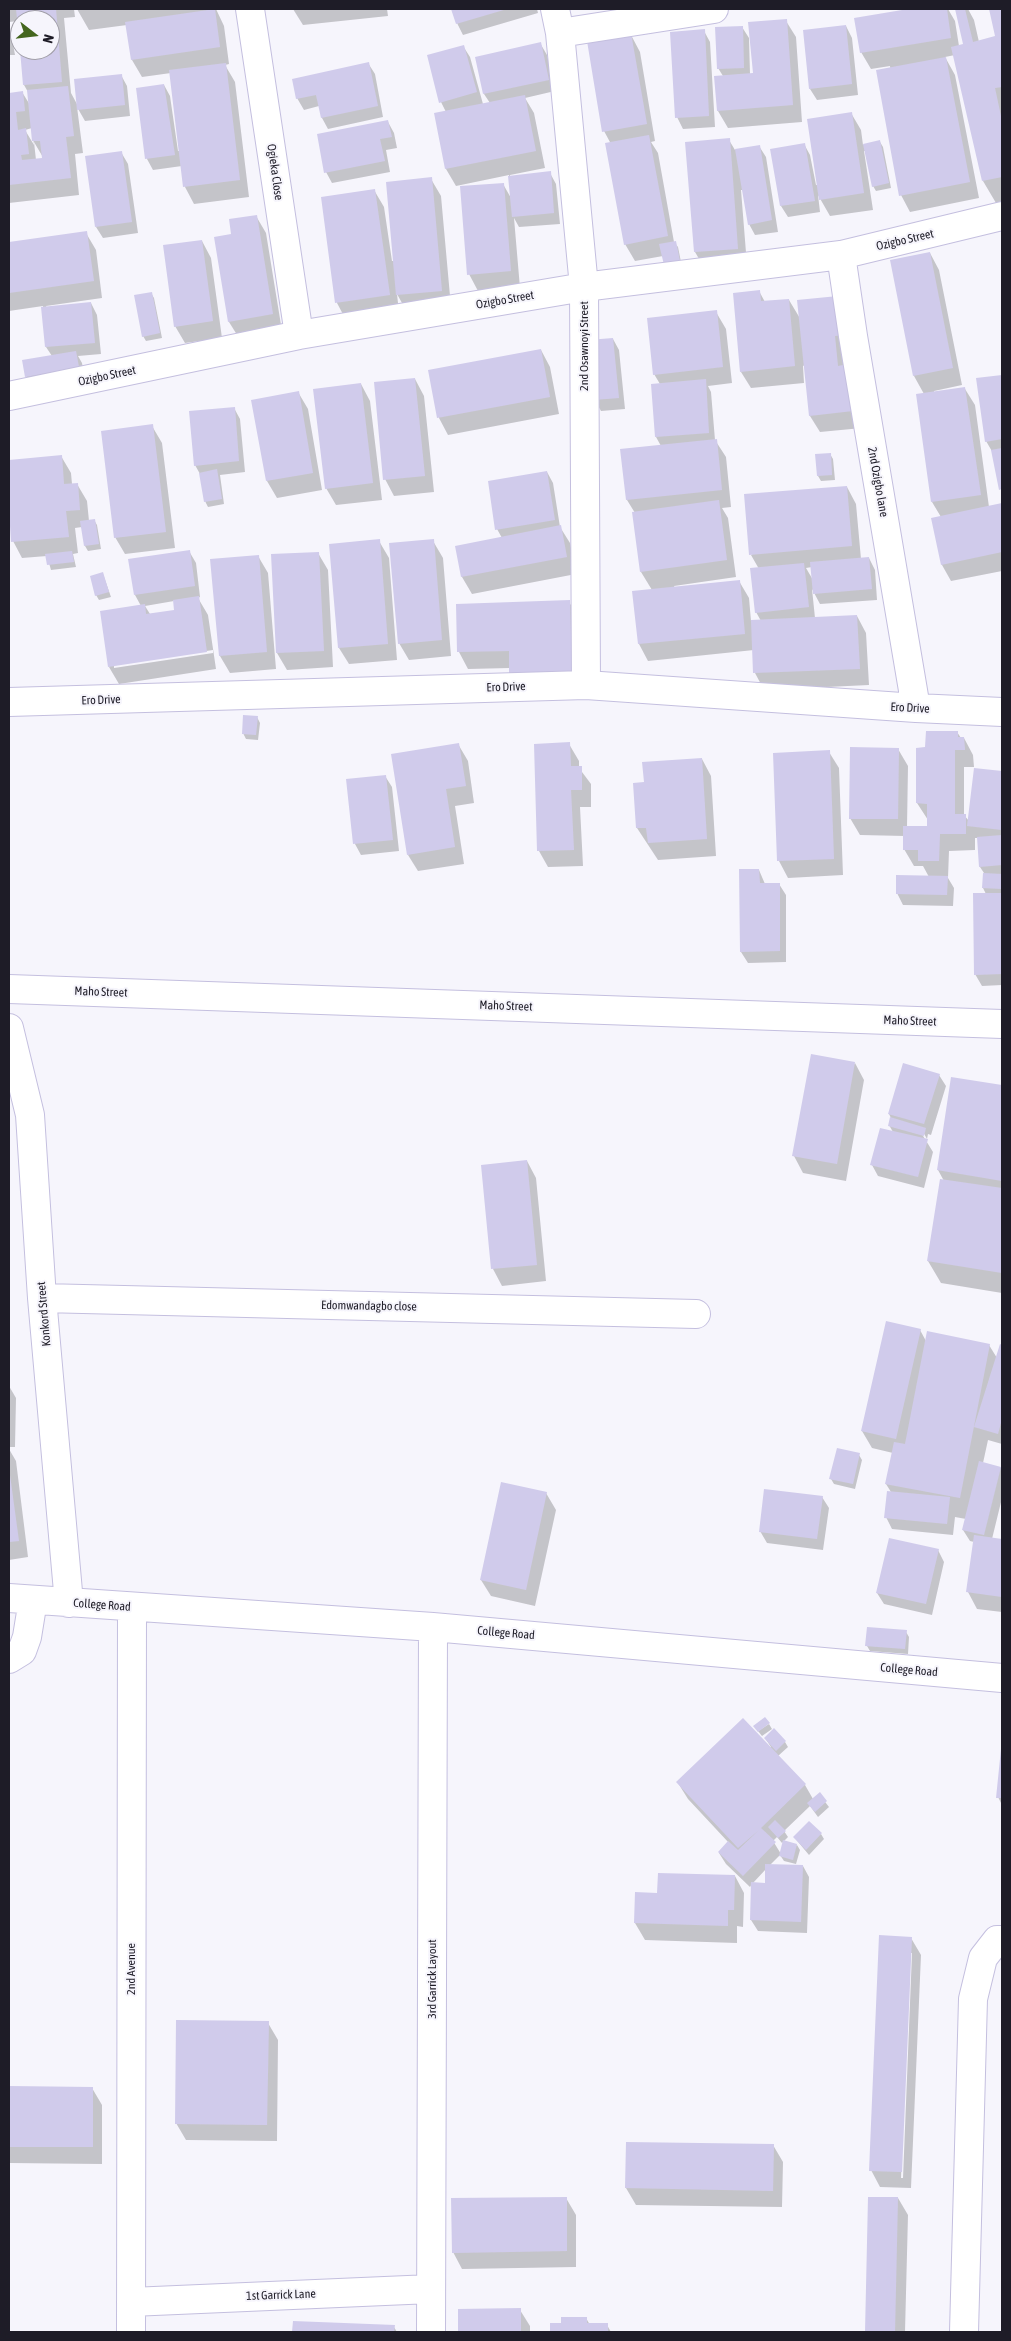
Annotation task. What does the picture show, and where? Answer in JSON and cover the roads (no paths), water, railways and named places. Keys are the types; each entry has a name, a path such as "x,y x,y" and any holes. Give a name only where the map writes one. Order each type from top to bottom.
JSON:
{"street":[{"name":"Ogieka Close","path":"250,9 299,335"},
{"path":"557,21 714,9"},
{"name":"2nd Osawnoyi Street","path":"557,21 584,287 586,685"},
{"name":"Ozigbo Street","path":"9,396 299,335 584,287 841,255 1002,216"},
{"name":"2nd Ozigbo lane","path":"841,255 852,336 916,708"},
{"name":"Ero Drive","path":"9,702 586,685 916,708 1002,712"},
{"name":"Maho Street","path":"9,989 1002,1024"},
{"name":"Konkord Street","path":"9,1028 42,1298 69,1603"},
{"name":"Edomwandagbo close","path":"42,1298 696,1314"},
{"path":"9,1659 22,1651 27,1637 21,1599"},
{"name":"College Road","path":"21,1599 433,1627 1002,1678"},
{"name":"2nd Avenue","path":"131,2332 132,1607"},
{"name":"3rd Garrick Layout","path":"431,2332 433,1627"},
{"path":"964,2332 973,1999 983,1958 996,1940 1002,1940"},
{"name":"1st Garrick Lane","path":"131,2302 431,2289"}]}
